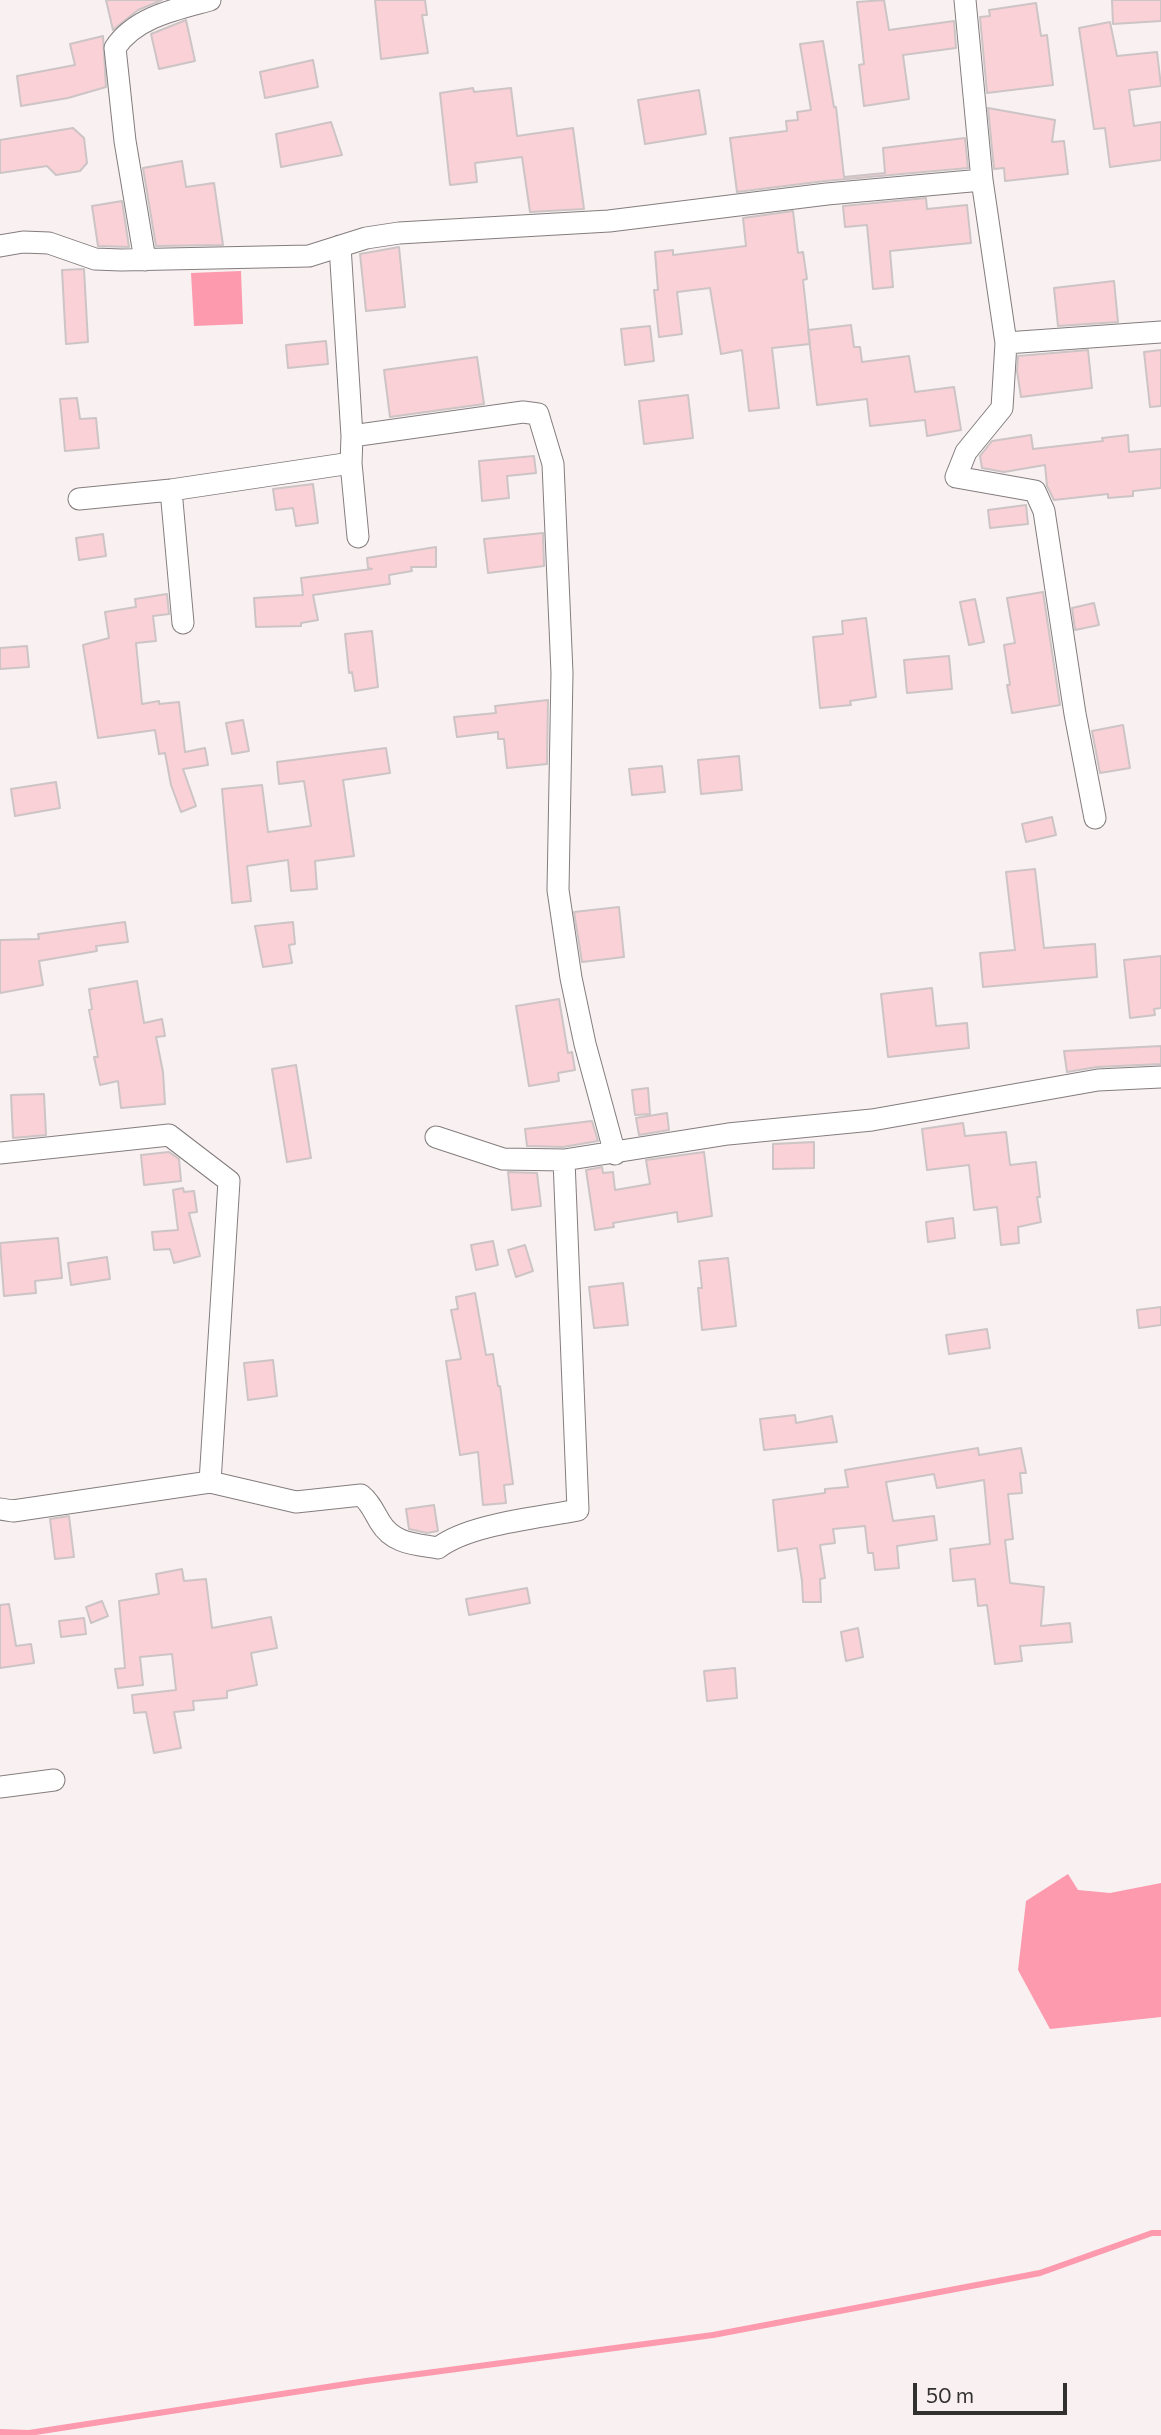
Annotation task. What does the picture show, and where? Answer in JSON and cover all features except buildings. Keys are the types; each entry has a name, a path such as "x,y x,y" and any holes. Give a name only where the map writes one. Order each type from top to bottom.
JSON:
{"street":[{"path":"145,260 125,141 115,48 129,33 154,17 210,0"},
{"path":"965,0 982,180 1006,343 1002,408 966,452 956,477 1035,491 1044,511 1075,714 1096,818"},
{"path":"0,246 23,242 49,243 94,259 309,256 366,238 398,233 609,221 827,194 982,180"},
{"path":"340,246 352,436 351,463 358,537"},
{"path":"1006,343 1161,332"},
{"path":"352,436 523,412 538,414 553,464 562,673 558,890 571,978 585,1044 615,1154"},
{"path":"79,499 171,490 351,463"},
{"path":"171,490 183,623"},
{"path":"436,1137 503,1159 564,1160 615,1154 728,1133 873,1120 1098,1080 1161,1077"},
{"path":"0,1153 169,1135 229,1181 210,1482"},
{"path":"0,1509 13,1511 210,1482 296,1502 361,1494 371,1505 382,1526 396,1541 438,1548 449,1540 488,1528 578,1510 564,1160"},
{"path":"0,1787 54,1780"}],"shaded area":[{"path":"241,271 243,324 194,326 191,273"},
{"path":"1068,1874 1078,1890 1110,1893 1161,1883 1161,2017 1050,2029 1018,1970 1026,1901"}],"waterway":[{"path":"0,2432 29,2433 366,2381 713,2335 1040,2273 1152,2233 1161,2233"}]}
